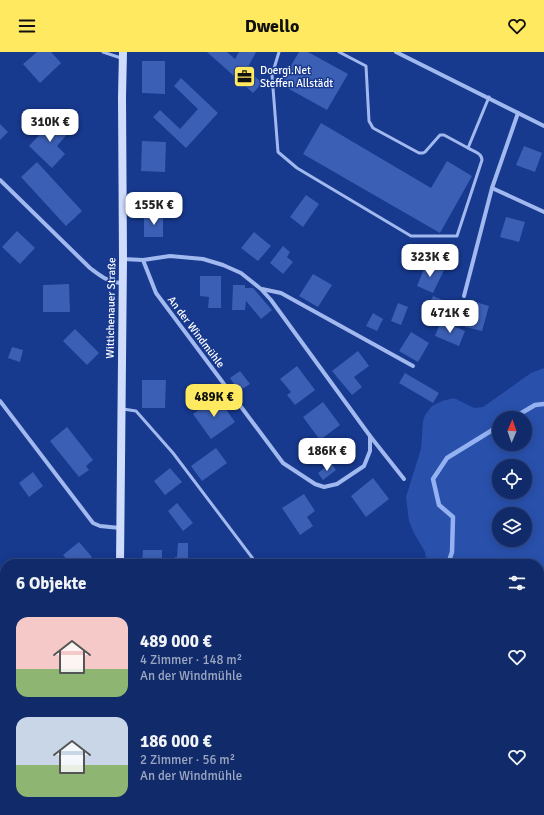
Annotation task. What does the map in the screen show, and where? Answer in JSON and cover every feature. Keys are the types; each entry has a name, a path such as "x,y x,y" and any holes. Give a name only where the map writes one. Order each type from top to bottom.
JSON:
{"main road":[{"name":"Wittichenauer Straße","path":"120,559 123,283 123,55"}],"street":[{"path":"396,52 544,126"},
{"path":"464,296 492,188 518,113"},
{"path":"0,180 90,268 105,279 112,282 123,283"},
{"path":"492,188 544,212"},
{"path":"123,259 143,260 170,256 203,259 223,264 241,273 262,289 370,436 404,479"},
{"name":"An der Windmühle","path":"143,260 156,294 283,463 315,484 324,487 337,484 364,466 370,451 370,436"},
{"path":"262,289 281,293 413,366"},
{"path":"0,401 93,523 100,526 120,528"}],"lane":[{"path":"103,52 123,55"},
{"path":"279,52 272,75 278,152 297,168 411,236 457,236 482,158 479,154 444,135 436,137 426,152 419,153 373,128 369,121 366,66 339,52"},
{"path":"468,148 489,98"},
{"path":"121,408 136,411 146,422 173,454 253,559"}],"shaded area":[{"path":"544,368 544,559 426,559 425,552 414,533 409,521 406,497 421,449 423,421 425,415 432,406 442,401 454,398 474,408 483,407 531,373"}],"building":[{"path":"37,52 51,52 61,63 40,83 23,64"},
{"name":"Doergi.Net Steffen Allstädt","path":"207,52 227,52 235,59 239,52 256,52 247,69 262,83 253,93"},
{"path":"299,52 308,52 348,74 327,110 280,84"},
{"path":"142,61 165,61 165,94 142,93"},
{"path":"181,78 218,113 186,148 153,117 160,110 180,129 198,109 174,86"},
{"path":"55,118 69,132 57,146 65,154 52,168 29,146"},
{"path":"321,123 431,188 447,161 472,176 440,233 303,154"},
{"path":"0,124 8,132 0,140"},
{"path":"142,141 166,142 165,172 141,171"},
{"path":"524,146 542,153 535,172 516,165"},
{"path":"37,162 82,211 66,226 21,177"},
{"path":"306,195 319,204 303,227 290,217"},
{"path":"144,216 163,216 163,237 144,237"},
{"path":"506,217 525,222 519,242 500,237"},
{"path":"17,231 35,248 20,264 2,247"},
{"path":"254,232 271,246 258,261 241,248"},
{"path":"283,246 290,252 287,257 293,262 283,274 270,263"},
{"path":"427,262 444,270 433,293 417,286"},
{"path":"313,274 332,285 318,307 299,296"},
{"path":"200,276 221,276 221,308 208,308 209,297 200,296"},
{"path":"69,284 70,312 43,312 43,285"},
{"path":"233,285 245,285 245,288 253,288 272,310 261,319 246,301 245,310 232,310"},
{"path":"433,296 445,301 439,314 427,308"},
{"path":"472,301 489,306 482,331 465,327"},
{"path":"398,303 408,307 401,325 391,321"},
{"path":"373,313 383,319 377,331 366,326"},
{"path":"441,321 465,331 459,346 435,336"},
{"path":"75,329 99,353 87,365 63,341"},
{"path":"411,332 429,343 418,362 399,351"},
{"path":"12,347 23,350 20,362 8,358"},
{"path":"358,351 369,366 354,377 362,387 352,395 332,371"},
{"path":"297,366 315,390 295,405 287,395 291,392 280,379"},
{"path":"240,371 250,384 239,391 230,378"},
{"path":"405,373 439,393 433,403 399,383"},
{"path":"142,380 166,380 165,408 142,408"},
{"path":"217,397 235,422 211,439 193,414"},
{"path":"323,402 340,425 320,440 303,417"},
{"path":"67,427 93,460 86,466 89,470 79,477 50,441"},
{"path":"216,448 227,463 202,481 191,466"},
{"path":"331,463 336,470 323,480 318,473"},
{"path":"170,468 182,482 165,495 154,481"},
{"path":"33,472 43,486 29,497 19,483"},
{"path":"373,478 389,499 366,517 351,496"},
{"path":"304,494 315,511 307,517 313,526 300,535 282,508"},
{"path":"177,503 193,523 183,531 168,511"},
{"path":"79,542 92,557 90,559 67,559 63,555"},
{"path":"178,543 188,543 188,559 175,559 175,557 177,557"},
{"path":"143,550 162,550 162,559 142,559"}],"waterway":[{"path":"525,411 535,405 544,404"},
{"path":"450,559 452,552 453,517 439,505 433,479 447,458 492,430"}],"place":[{"name":"Doergi.Net Steffen Allstädt","path":"244,76"}]}
